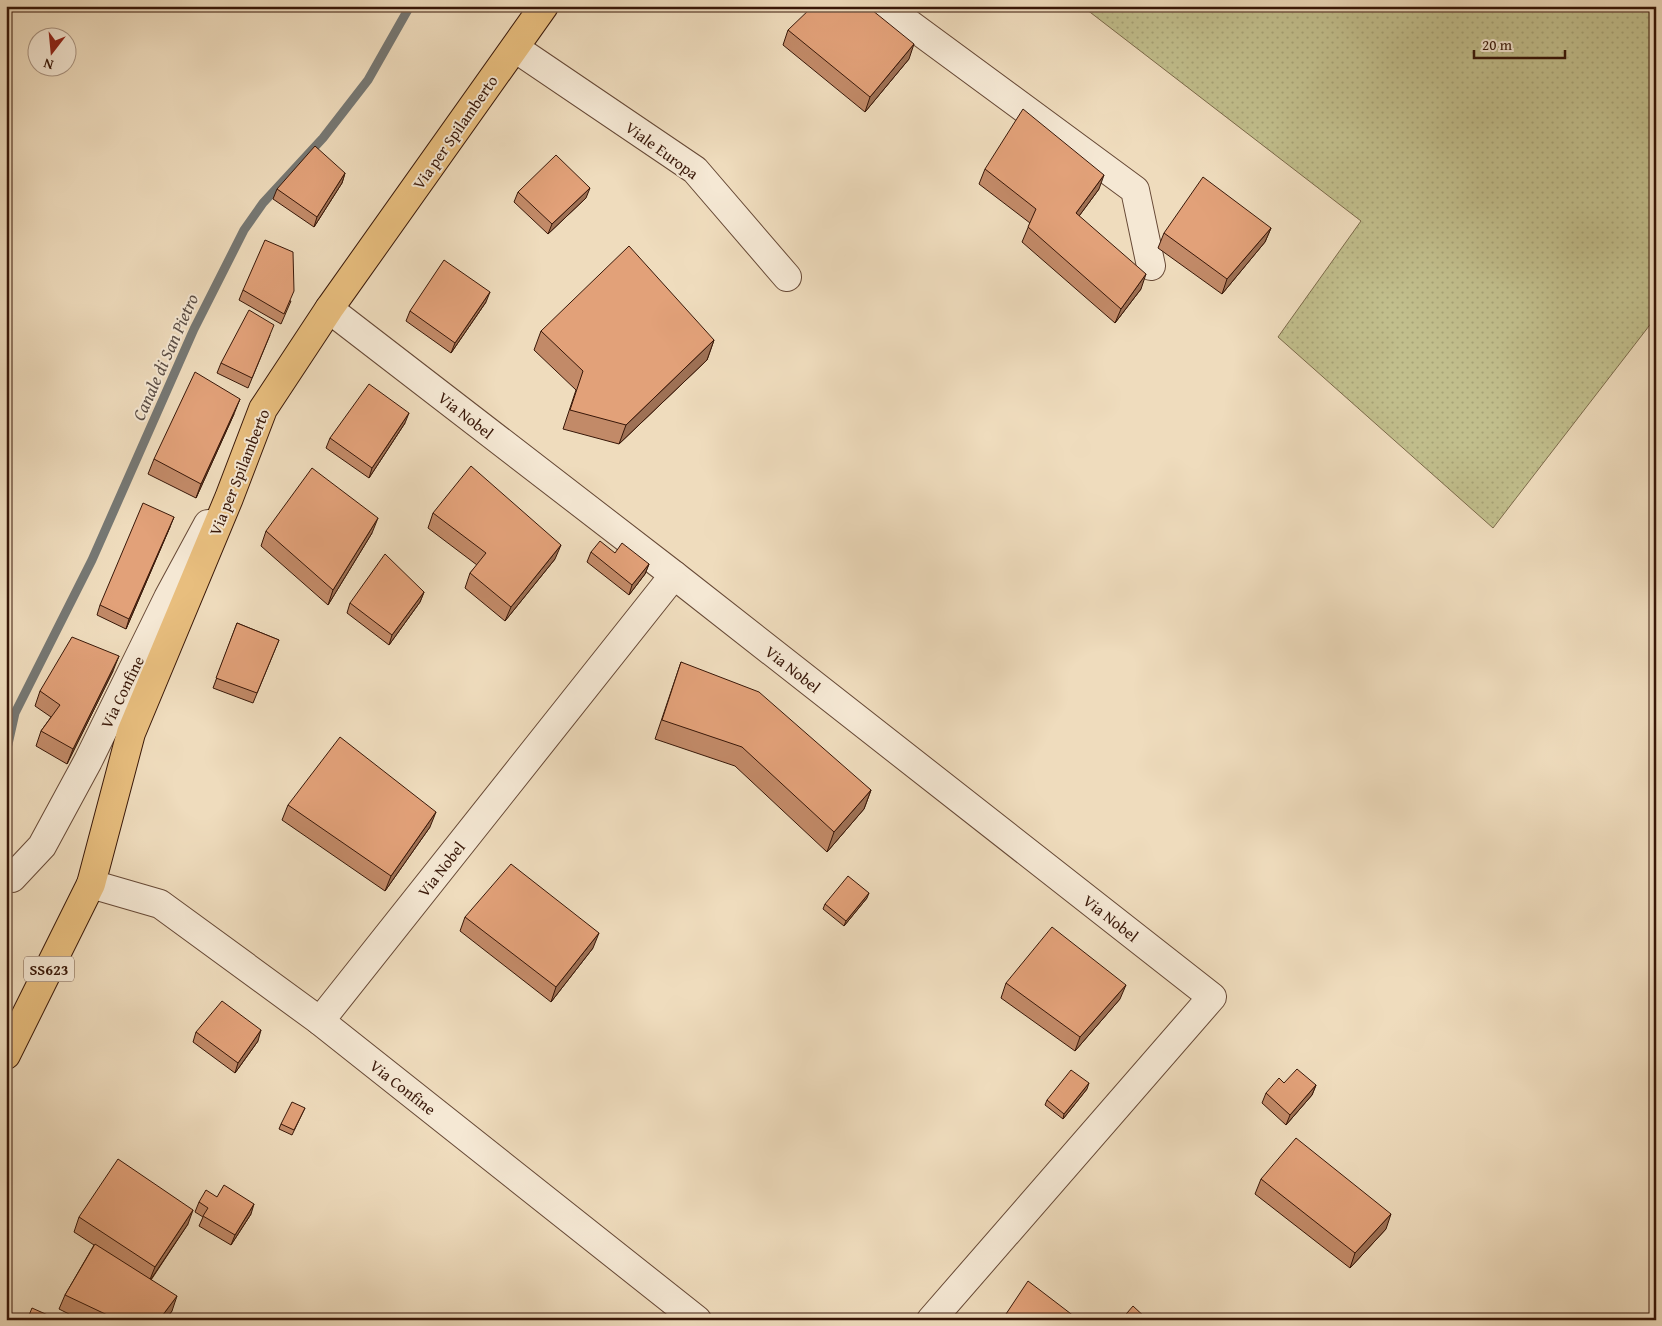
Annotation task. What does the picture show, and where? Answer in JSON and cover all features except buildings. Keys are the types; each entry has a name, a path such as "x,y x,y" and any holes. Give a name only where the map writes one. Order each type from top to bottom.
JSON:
{"main road":[{"name":"Via per Spilamberto","path":"91,884 131,733 229,498 263,409 330,309 544,6"},
{"name":"SS623","path":"6,1054 91,884"}],"street":[{"path":"885,6 1135,190 1151,266"},
{"name":"Viale Europa","path":"515,48 695,170 787,277"},
{"name":"Via Nobel","path":"330,309 1212,997 931,1320"},
{"name":"Via Confine","path":"6,878 12,878 42,846 88,761 168,598 204,530 229,498"},
{"name":"Via Nobel","path":"320,1021 674,576"},
{"name":"Via Confine","path":"91,884 160,904 320,1021 697,1320"}],"shaded area":[{"path":"1082,6 1656,6 1656,317 1493,528 1278,337 1361,221"}],"waterway":[{"name":"Canale di San Pietro","path":"6,753 15,713 92,560 194,329 244,230 263,203 323,138 368,80 410,6"}]}
